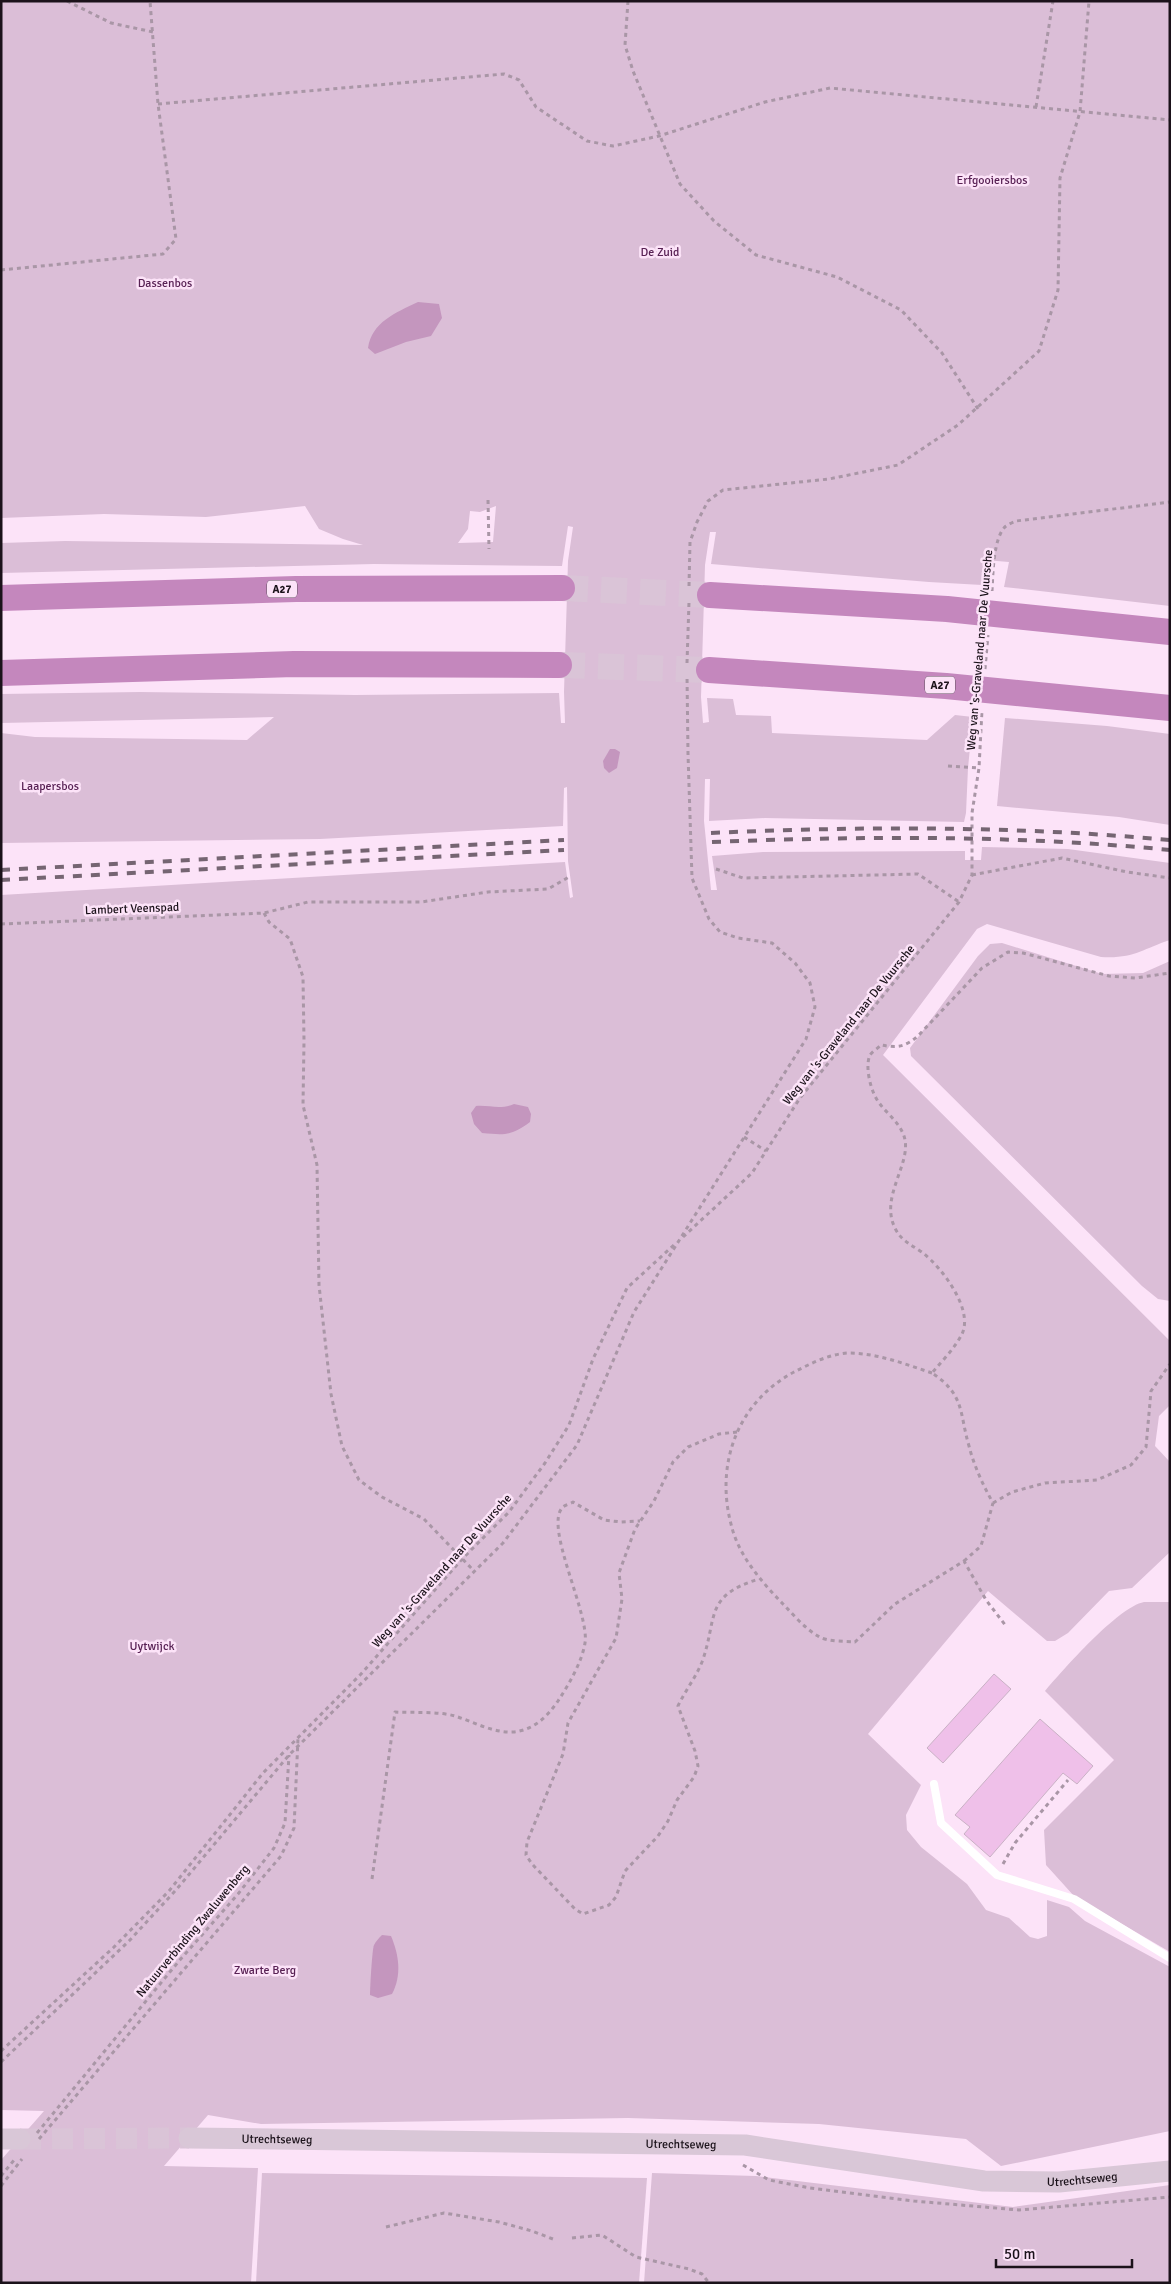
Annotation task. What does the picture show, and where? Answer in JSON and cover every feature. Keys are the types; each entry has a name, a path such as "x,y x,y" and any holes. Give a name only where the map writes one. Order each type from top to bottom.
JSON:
{"highway":[{"name":"A27","path":"1,598 296,589 562,588"},
{"path":"696,595 947,609 1170,632"},
{"path":"1,673 294,664 558,665"},
{"name":"A27","path":"709,670 946,686 1170,708"}],"main road":[{"name":"Utrechtseweg","path":"188,2138 745,2144 984,2182 1059,2182 1170,2171"}],"lane":[{"path":"934,1784 941,1823 997,1875 1074,1899 1170,1958"}],"path":[{"path":"67,1 111,23 153,32"},
{"path":"1,270 163,254 176,239 158,104 150,1"},
{"path":"628,1 625,45 658,136 680,184 714,221 756,255 837,278 901,310 942,352 978,409"},
{"path":"1036,106 1053,1"},
{"path":"1,2062 149,1920 289,1755 503,1543 577,1445 634,1312 806,1039 815,1007 810,983 795,963 772,944 738,938 720,932 709,919 692,878 687,696 696,595 690,542 696,522 708,501 723,490 829,479 898,465 958,426 1039,351 1058,290 1060,178 1080,112 1089,1"},
{"path":"158,104 504,74 519,80 536,107 587,141 613,146 658,136 765,102 830,88 1170,120"},
{"path":"488,500 489,549"},
{"name":"Weg van 's-Graveland naar De Vuursche","path":"991,599 994,560 999,538 1005,526 1016,521 1170,502"},
{"name":"Weg van 's-Graveland naar De Vuursche","path":"984,676 988,628"},
{"name":"Weg van 's-Graveland naar De Vuursche","path":"1,2051 114,1947 169,1891 263,1774 361,1674 463,1558 509,1512 545,1463 569,1425 593,1359 627,1288 752,1173 800,1098 959,902 972,875 972,813 979,768 982,705"},
{"path":"948,766 979,768"},
{"path":"972,875 1062,858 1127,872 1170,878"},
{"path":"716,869 743,878 918,874 959,902"},
{"name":"Lambert Veenspad","path":"1,924 264,913 308,902 421,902 488,892 548,889 569,877"},
{"path":"264,913 269,922 290,939 303,977 303,1105 317,1165 319,1285 331,1394 342,1446 359,1480 382,1497 424,1519 474,1571"},
{"path":"932,1373 963,1333 964,1320 959,1298 943,1272 922,1253 905,1243 895,1228 891,1196 906,1150 904,1136 894,1119 875,1097 868,1066 870,1055 882,1045 898,1048 906,1046 918,1036 982,968 1008,952 1023,953 1109,976 1135,978 1170,973"},
{"path":"744,1137 766,1151"},
{"path":"846,1353 880,1356 932,1373 946,1383 959,1400 968,1447 993,1503 981,1546 964,1561 896,1604 855,1642 819,1637 798,1619 759,1579 739,1546 730,1524 726,1475 728,1456 736,1432 754,1404 782,1379 814,1362 846,1353"},
{"path":"993,1503 1012,1492 1045,1483 1097,1480 1131,1465 1146,1447 1151,1391 1170,1364"},
{"path":"736,1432 719,1434 688,1447 674,1462 654,1501 635,1529 619,1573 622,1599 616,1638 568,1723 563,1754 527,1842 526,1855 532,1864 575,1909 583,1914 609,1906 620,1890 625,1871 658,1836 668,1821 677,1800 694,1777 698,1766 695,1751 678,1706 702,1661 713,1614 719,1602 746,1583 759,1579"},
{"path":"372,1879 395,1712 453,1716 499,1731 514,1732 535,1726 552,1710 566,1689 586,1641 581,1614 560,1543 558,1516 562,1507 573,1502 604,1520 620,1522 640,1521"},
{"path":"964,1561 986,1600 1006,1626"},
{"path":"1,2186 20,2144 281,1856 294,1828 298,1737"},
{"name":"Natuurverbinding Zwaluwenberg","path":"59,2105 179,1961 238,1894 274,1848 285,1823 289,1747"},
{"path":"997,1875 1015,1843 1068,1780"},
{"path":"737,2162 769,2180 810,2188 1019,2210 1170,2197"},
{"path":"386,2227 444,2213 498,2222 553,2239"},
{"path":"572,2238 602,2234 636,2257 689,2269 702,2274 709,2283"}],"green space":[{"path":"1,1 1170,1 1170,606 1004,587 1009,562 985,560 982,585 711,564 716,532 710,532 705,565 701,697 703,723 709,722 707,698 733,699 736,715 771,716 772,733 927,740 955,715 973,717 964,822 765,818 709,821 710,779 705,779 704,821 711,890 717,890 712,856 763,852 965,851 965,860 981,860 982,847 1068,849 1170,863 1170,940 1130,955 1101,957 987,924 977,929 883,1055 1170,1341 1170,1405 1159,1416 1155,1446 1170,1462 1170,1552 1132,1588 1109,1591 1068,1633 1055,1641 1047,1641 988,1591 868,1734 921,1785 906,1815 907,1830 921,1847 967,1884 986,1910 1009,1918 1030,1937 1038,1939 1047,1936 1047,1900 1069,1907 1085,1921 1170,1967 1170,2131 1001,2166 966,2139 819,2124 628,2118 261,2124 208,2115 164,2166 258,2168 251,2283 1,2283 1,2160 44,2111 1,2110 1,895 565,862 570,898 573,897 568,861 567,787 564,788 563,826 320,839 1,843 1,733 35,737 247,740 274,717 1,723 1,694 140,692 355,695 559,693 561,723 565,723 564,692 568,561 573,527 568,526 562,566 374,564 1,573 1,543 65,541 363,545 319,529 305,506 206,517 104,514 1,518","holes":["496,506 493,542 458,543 468,529 470,511 480,512"]},
{"path":"1005,718 1107,726 1170,734 1170,825 1119,817 997,806"},
{"path":"1002,943 1102,974 1143,973 1170,961 1170,1301 1158,1299 1142,1286 911,1056 910,1048 978,956 990,944"},
{"path":"1144,1602 1170,1602 1170,1952 1074,1896 1046,1865 1044,1830 1114,1760 1045,1691 1077,1655 1106,1627 1133,1606"},
{"path":"262,2173 647,2178 639,2283 256,2283"},
{"path":"652,2173 756,2176 1013,2207 1170,2185 1170,2283 644,2283"}],"shaded area":[{"path":"418,302 439,304 442,318 431,336 406,342 375,354 368,348 374,331 386,319"},
{"path":"610,749 620,752 617,768 609,773 604,768 603,761"},
{"path":"514,1104 528,1107 531,1114 530,1122 518,1130 508,1134 482,1133 474,1124 471,1113 476,1106 500,1107"},
{"path":"382,1935 391,1936 396,1950 398,1972 392,1994 378,1998 370,1995 371,1969 374,1945"}],"building":[{"path":"994,1674 1011,1689 943,1763 927,1748"},
{"path":"1040,1719 1093,1766 1077,1784 1063,1773 990,1857 964,1834 970,1827 955,1815"}],"tunnel":[{"path":"562,588 710,595"},
{"path":"559,665 709,670"},
{"path":"20,2139 189,2138"}],"railway":[{"path":"711,833 883,828 1055,832 1170,840"},
{"path":"712,842 941,838 1113,845 1170,850"},
{"path":"1,870 564,840"},
{"path":"1,880 564,850"}],"park label":[{"name":"Erfgooiersbos","path":"992,180"},
{"name":"De Zuid","path":"660,252"},
{"name":"Dassenbos","path":"165,283"},
{"name":"Laapersbos","path":"50,786"},
{"name":"Uytwijck","path":"152,1646"},
{"name":"Zwarte Berg","path":"265,1970"}]}
